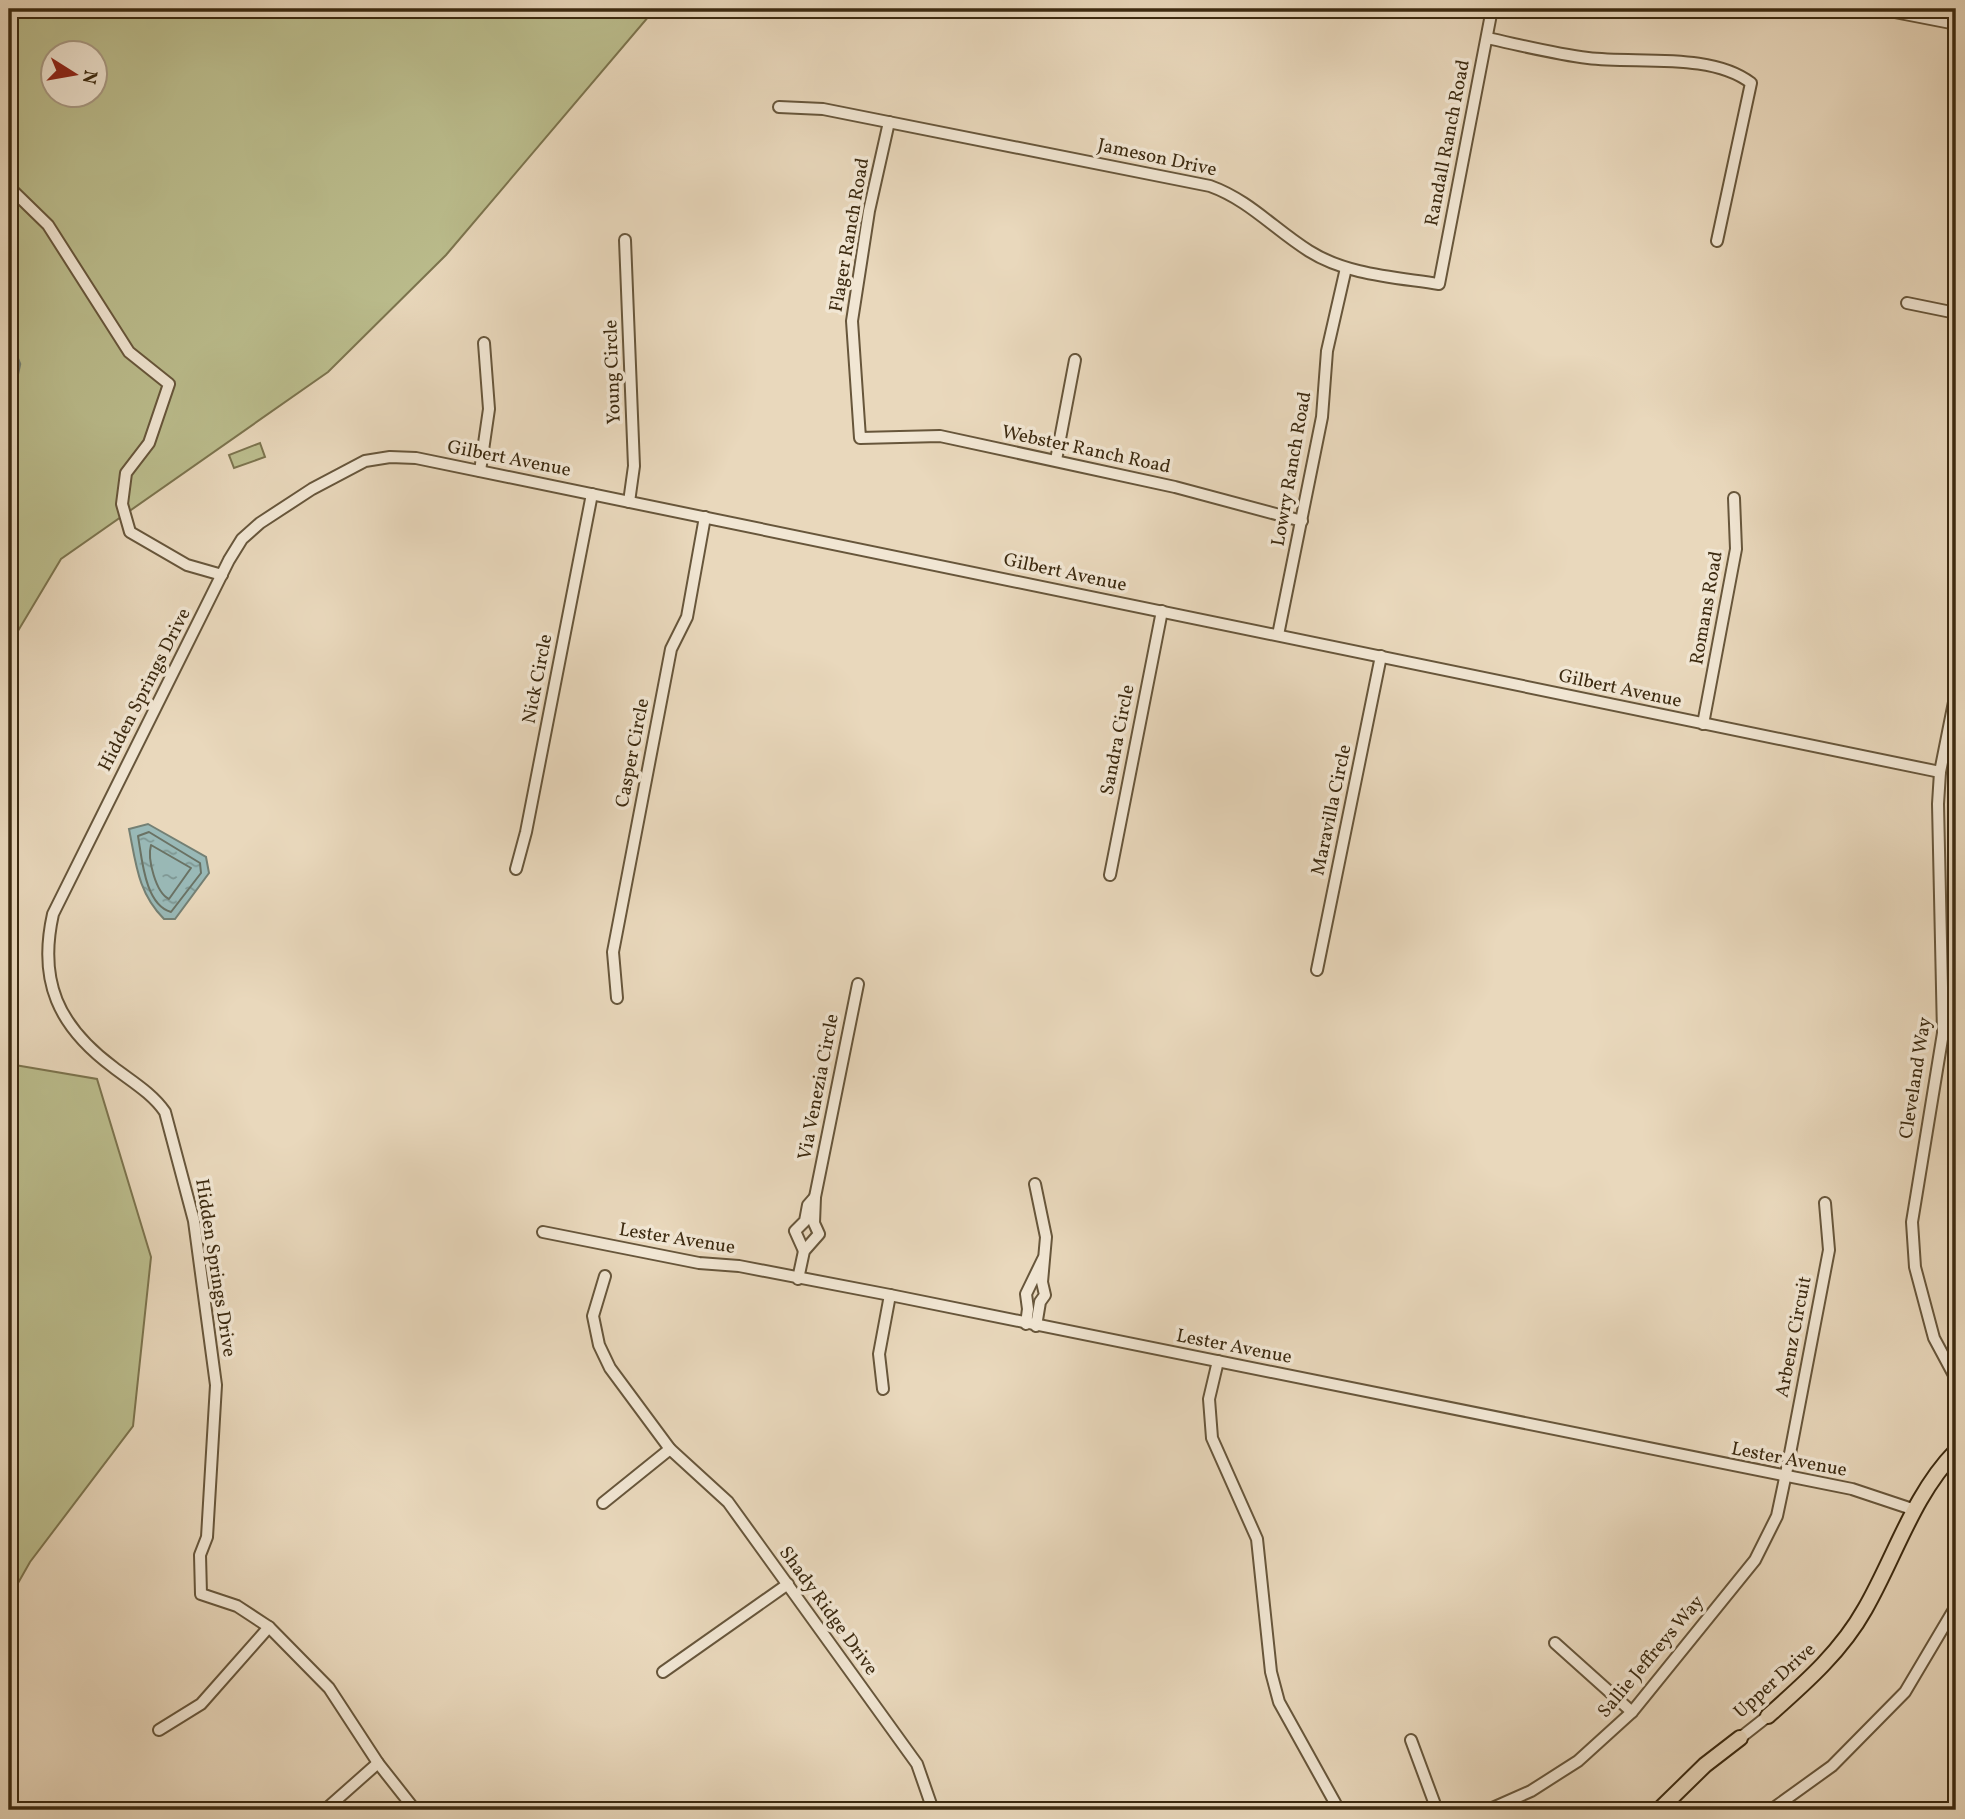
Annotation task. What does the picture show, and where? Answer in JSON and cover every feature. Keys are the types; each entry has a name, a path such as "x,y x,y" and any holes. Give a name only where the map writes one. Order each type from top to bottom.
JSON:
{"main road":[{"name":"Upper Drive","path":"1768,1716 1822,1668 1864,1611 1915,1510 1943,1465 1956,1451"},
{"name":"Upper Drive","path":"1659,1810 1705,1765 1740,1738"}],"street":[{"name":"Randall Ranch Road","path":"1438,284 1492,9"},
{"path":"1879,9 1956,24"},
{"path":"1487,38 1588,58 1653,59 1735,71 1751,83 1717,241"},
{"name":"Jameson Drive","path":"779,107 823,109 1210,186 1256,209 1311,252 1346,268 1438,284"},
{"name":"Flager Ranch Road","path":"860,438 852,321 869,211 889,122"},
{"path":"9,187 48,225 129,352 169,384 149,443 126,473 122,504 130,532 187,565 222,575"},
{"name":"Young Circle","path":"625,240 634,466 629,502"},
{"name":"Lowry Ranch Road","path":"1278,635 1322,417 1327,351 1346,268"},
{"path":"1907,303 1956,313"},
{"path":"480,471 489,409 484,343"},
{"path":"1056,460 1074,360"},
{"name":"Webster Ranch Road","path":"860,438 940,436 1175,487 1302,521"},
{"name":"Gilbert Avenue","path":"222,575 242,539 283,506 365,461 390,457 416,458 1940,772"},
{"name":"Nick Circle","path":"516,869 526,832 592,494"},
{"name":"Romans Road","path":"1703,724 1736,549 1734,498"},
{"name":"Casper Circle","path":"617,998 612,952 671,649 687,617 705,517"},
{"name":"Hidden Springs Drive","path":"222,575 71,873 52,914 47,947 50,981 58,1006 72,1029 108,1063 156,1100 165,1112 191,1210 216,1385 207,1537 200,1555 201,1594 237,1606 269,1628"},
{"name":"Sandra Circle","path":"1110,876 1161,611"},
{"name":"Maravilla Circle","path":"1317,970 1381,656"},
{"name":"Cleveland Way","path":"1956,692 1940,772 1937,845 1943,1033 1912,1222 1915,1267 1934,1338 1956,1378"},
{"name":"Via Venezia Circle","path":"804,1251 816,1241 819,1234 814,1223 815,1197 858,984"},
{"path":"1031,1325 1045,1295 1043,1259 1046,1237 1035,1184"},
{"name":"Via Venezia Circle","path":"798,1279 804,1251 795,1231 805,1221 808,1205 815,1197"},
{"name":"Arbenz Circuit","path":"1785,1478 1829,1250 1825,1203"},
{"name":"Lester Avenue","path":"543,1233 699,1264 739,1266 1218,1361 1879,1496 1915,1510"},
{"path":"1031,1325 1026,1294 1043,1259"},
{"name":"Shady Ridge Drive","path":"605,1276 593,1316 599,1345 610,1368 670,1449 728,1502 788,1584 917,1765 933,1810"},
{"path":"883,1389 879,1354 890,1296"},
{"path":"1218,1361 1209,1399 1212,1438 1257,1539 1270,1672 1279,1702 1339,1810"},
{"path":"603,1503 670,1449"},
{"name":"Sallie Jeffreys Way","path":"1488,1810 1531,1791 1578,1761 1632,1712 1755,1560 1777,1516 1785,1478"},
{"path":"663,1672 788,1584"},
{"path":"1772,1810 1832,1766 1905,1692 1956,1606"},
{"path":"159,1730 201,1704 269,1628 329,1688 378,1763 415,1810"},
{"path":"1555,1643 1632,1712"},
{"name":"Upper Drive","path":"1740,1738 1768,1716"},
{"path":"1411,1740 1437,1810"},
{"path":"324,1810 378,1763"}],"green space":[{"path":"9,9 655,9 446,255 328,372 61,559 9,646"},
{"path":"260,443 265,457 234,468 229,455"},
{"path":"9,1064 97,1079 151,1257 133,1426 30,1562 9,1599"}],"water":[{"path":"148,824 206,857 209,873 175,919 164,919 155,909 139,877 129,829"}],"waterway":[{"path":"9,337 20,364 9,415"},
{"path":"9,1468 9,1476"}]}
